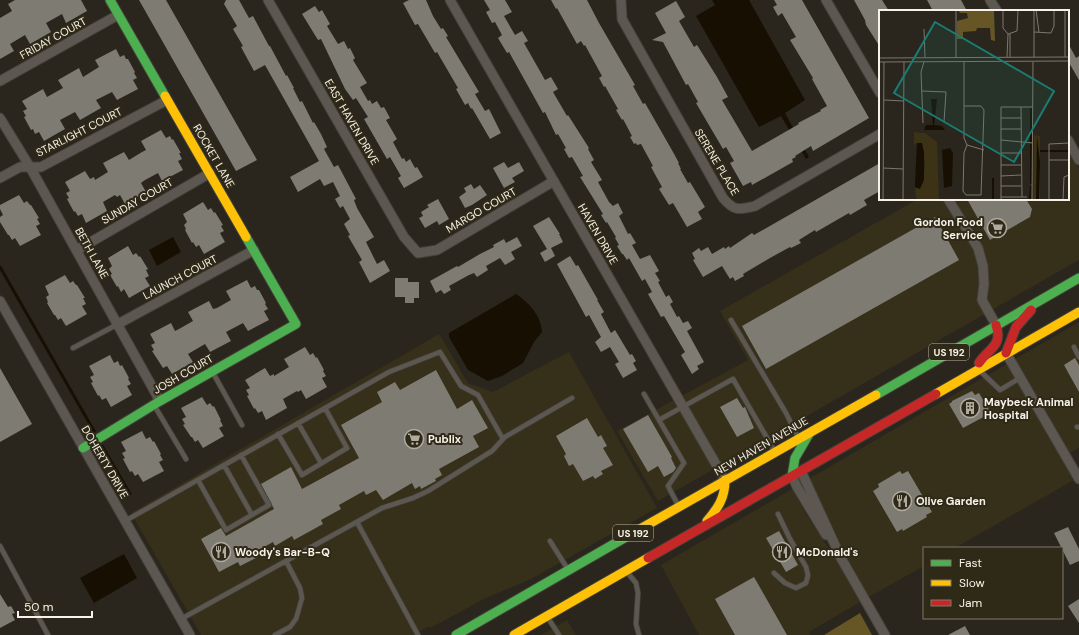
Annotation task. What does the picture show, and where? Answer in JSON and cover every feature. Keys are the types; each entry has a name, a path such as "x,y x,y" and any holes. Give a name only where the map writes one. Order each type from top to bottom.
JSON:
{"main road":[{"name":"ROCKET LANE","path":"110,0 296,324"},
{"name":"NEW HAVEN AVENUE","path":"456,635 1079,278"},
{"path":"1006,353 1016,327 1039,301"},
{"name":"US 192","path":"514,635 1079,312"},
{"name":"JOSH COURT","path":"83,448 157,403 296,324"},
{"path":"978,369 980,360 992,350 997,342 998,333 996,325"},
{"path":"792,476 794,458 810,432"},
{"path":"703,526 720,504 726,492 726,480"}],"street":[{"name":"EAST HAVEN DRIVE","path":"268,0 404,237 418,253"},
{"name":"HAVEN DRIVE","path":"450,0 683,408 726,480"},
{"name":"SERENE PLACE","path":"621,0 622,19 723,198 730,207 741,210 754,206 879,135"},
{"path":"826,0 879,91"},
{"path":"990,0 995,10"},
{"name":"FRIDAY COURT","path":"0,81 118,15"},
{"name":"STARLIGHT COURT","path":"0,178 20,167 42,168 167,100"},
{"name":"BETH LANE","path":"0,118 30,167 118,324 157,403"},
{"path":"1069,142 1079,160"},
{"name":"SUNDAY COURT","path":"77,250 210,173"},
{"name":"MARGO COURT","path":"418,253 436,250 554,181"},
{"path":"949,200 978,248 984,266 982,300 996,325"},
{"name":"LAUNCH COURT","path":"118,324 254,250"},
{"name":"DOHERTY DRIVE","path":"0,301 190,635"},
{"path":"1006,353 1079,479"},
{"path":"801,471 841,558"},
{"path":"792,476 815,519 841,558 885,635"}],"lane":[{"path":"731,320 786,413 798,438"},
{"path":"73,348 118,324"},
{"path":"1074,347 1079,357"},
{"path":"125,521 389,372 440,352 461,386 478,395 503,439"},
{"path":"978,369 1000,390 1020,378"},
{"path":"212,372 242,424"},
{"path":"660,420 734,379 775,452"},
{"path":"644,394 684,463 668,486 679,507"},
{"path":"181,619 382,508 413,498 428,491 492,451 503,439 572,398"},
{"path":"157,403 186,459"},
{"path":"278,434 302,475 322,464 347,448 325,408"},
{"path":"298,423 322,464"},
{"path":"198,480 226,530 252,515 269,505 241,455"},
{"path":"224,465 252,515"},
{"path":"774,573 785,584 796,588 806,583 808,575 806,567 778,514"},
{"path":"356,522 418,635"},
{"path":"550,541 568,570"},
{"path":"0,546 48,635"},
{"path":"275,635 290,627 296,619 302,598 300,588 286,561"},
{"path":"626,570 636,583 638,593 636,624 639,635"},
{"path":"547,616 559,635"}],"shaded area":[{"path":"712,0 749,0 805,100 785,113 809,157 806,159 781,116 759,127 696,16 715,5"},
{"path":"1069,151 1079,169 1079,260 658,501 617,431 748,360 720,311 916,200 1069,200"},
{"path":"173,237 181,252 157,266 149,250"},
{"path":"516,294 534,310 539,320 542,332 534,342 523,363 502,376 488,381 468,370 449,337 449,333"},
{"path":"1079,322 1079,448 1070,453 1015,359"},
{"path":"439,334 468,383 493,392 569,352 657,508 531,579 488,597 414,635 201,635 131,513"},
{"path":"1007,364 1074,480 957,547 923,547 923,567 869,597 846,555 810,478"},
{"path":"792,489 811,522 837,560 860,602 809,632 811,635 699,635 661,565"},
{"path":"124,554 137,578 94,603 80,578"},
{"path":"860,613 872,635 824,635"},
{"path":"567,620 576,635 541,635"}],"building":[{"path":"15,0 81,0 87,11 66,23 62,14 46,23 51,32 30,44 25,35 10,44 14,51 0,59 0,18 12,11 8,4"},
{"path":"139,0 166,0 257,160 236,171"},
{"path":"226,0 239,0 249,18 253,16 286,76 287,75 300,102 302,101 313,123 314,122 321,134 327,147 324,149 334,167 338,165 356,199 354,200 357,208 374,237 366,242 377,264 384,260 390,271 370,283 359,262 362,260 348,236 350,235 344,224 350,219 343,206 340,208 335,199 340,196 333,182 324,186 320,179 298,192 290,177 319,161 265,65 254,71 241,47 243,46 233,29 237,26 224,4"},
{"path":"409,0 426,0 433,16 441,29 443,28 448,36 446,37 479,92 475,94 485,111 489,109 501,133 490,139 472,108 471,109 468,103 465,105 456,89 458,88 437,52 435,53 418,24 415,25 403,3"},
{"path":"484,0 505,0 512,12 504,16 515,35 522,31 528,41 524,43 545,80 551,77 558,89 553,92 567,116 568,115 589,148 588,149 594,160 591,162 602,180 598,182 609,202 613,206 618,203 623,213 619,216 628,234 630,233 636,243 632,245 640,259 650,255 659,271 655,273 660,281 658,282 666,297 669,295 673,302 670,304 677,317 679,316 683,323 688,321 692,328 687,331 704,362 697,366 699,369 692,374 681,355 685,352 664,316 661,317 648,294 652,292 645,279 642,281 629,258 627,260 617,246 619,245 615,238 616,237 601,215 603,214 580,177 583,176 572,157 569,158 564,149 566,148 558,134 556,135 545,112 543,113 509,52 507,53 498,38 502,35 495,22 492,23 486,12 490,10"},
{"path":"551,0 587,0 635,85 633,86 643,104 645,103 673,152 679,163 680,169 688,183 690,182 705,207 698,212 702,219 687,227 673,203 669,205 659,189 662,187 651,167 653,166 641,144 634,144 630,137 632,136 623,119 622,120 616,110 618,109 605,86 604,87 599,78 602,76 585,45 584,46 581,41 577,44"},
{"path":"774,0 802,0 869,118 813,151 811,146 795,156 796,157 792,159 793,162 752,185 751,182 743,186 730,163 734,161 726,147 723,149 696,103 698,102 688,84 686,85 663,42 652,40 666,33 655,13 676,1 685,17 679,21 694,47 697,45 717,77 728,97 722,100 752,151 821,111 820,110 827,106 812,79 813,78 790,40 796,37 782,13 778,16 773,7 777,5"},
{"path":"854,0 882,0 888,10 879,10 879,45 866,25 865,20"},
{"path":"927,0 961,0 966,10 932,10"},
{"path":"315,6 319,12 322,10 330,24 327,26 338,44 344,41 348,49 350,48 355,58 353,60 367,83 360,87 368,101 370,100 372,104 377,101 381,108 384,107 390,118 386,120 397,139 393,142 402,159 404,158 406,162 410,159 415,168 417,167 423,177 404,188 398,178 401,176 390,157 387,159 364,119 368,117 356,98 353,100 345,89 321,39 318,40 302,14"},
{"path":"1069,45 1076,58 1079,56 1079,80 1069,63"},
{"path":"116,49 120,57 124,55 126,59 128,59 137,78 133,80 138,89 117,100 112,92 96,100 101,108 80,120 75,112 60,120 65,129 44,141 39,132 35,134 33,129 31,130 24,117 26,116 23,111 27,109 22,101 43,89 47,97 63,88 58,80 79,68 83,77 99,67 95,60"},
{"path":"161,130 166,138 170,136 172,140 173,139 181,153 179,153 182,159 178,161 183,170 162,181 158,173 145,180 141,183 146,192 125,204 120,195 117,197 115,195 103,202 107,211 86,223 82,214 78,216 75,211 74,212 67,199 69,198 66,193 70,191 65,182 85,171 90,179 94,177 95,180 108,172 103,163 124,152 129,160 146,150 141,141"},
{"path":"504,162 508,168 519,162 524,171 512,178 515,182 504,188 493,168"},
{"path":"879,164 879,192 864,200 867,205 850,215 849,213 816,232 815,230 799,240 801,243 770,258 743,274 744,276 735,281 733,277 730,279 722,266 703,277 693,260 695,259 692,253 699,248 701,251 708,247 712,254 724,247 725,249 729,246 730,248 752,233 754,235"},
{"path":"471,184 474,189 480,185 487,195 465,208 459,197 466,192 464,188"},
{"path":"19,195 24,203 27,201 31,205 39,218 37,219 40,224 36,226 41,235 20,246 15,238 12,240 0,222 0,217 3,215 0,205"},
{"path":"438,199 449,219 439,225 437,221 425,228 419,218 423,216 421,212 429,207 427,205"},
{"name":"Gordon Food Service","path":"968,200 1027,200 1032,209 1030,217 990,240"},
{"path":"203,202 208,210 211,208 214,213 215,212 223,225 221,226 224,231 220,233 225,242 204,254 199,245 196,247 193,242 192,243 185,230 184,225 187,222 183,214"},
{"path":"549,217 560,234 563,242 551,248 555,256 545,262 540,253 547,249 533,226"},
{"path":"935,217 959,260 766,369 742,326"},
{"path":"517,237 522,246 511,252 515,259 505,265 500,258 486,266 488,270 477,277 474,273 449,286 451,290 444,294 441,290 436,293 430,281 494,247 493,245 504,239 506,243"},
{"path":"128,246 133,255 136,253 139,257 140,256 148,269 146,270 149,276 145,278 150,286 129,298 124,289 121,292 110,275 112,274 109,269 112,266 108,258"},
{"path":"570,256 576,266 578,265 598,300 604,312 601,314 611,333 615,330 630,355 632,354 636,361 633,363 637,370 623,378 615,364 619,362 610,347 601,352 595,342 601,337 589,315 586,317 557,264"},
{"path":"65,275 70,283 73,281 77,285 85,298 83,298 86,304 82,306 87,314 66,326 61,318 58,320 47,303 46,297 49,295 45,286"},
{"path":"395,278 408,278 408,282 419,282 419,298 414,298 414,303 405,303 405,297 395,297"},
{"path":"247,280 251,288 255,286 257,290 259,290 268,309 264,311 269,320 248,331 243,323 226,332 231,341 210,352 205,344 188,354 193,362 172,374 167,366 163,368 152,351 154,350 151,345 155,343 150,334 171,323 175,331 179,329 193,321 188,312 209,301 213,309 217,308 231,300 226,291"},
{"path":"305,347 310,355 313,353 316,358 317,357 326,376 322,378 327,387 306,399 301,390 298,392 297,391 283,399 287,408 266,420 262,411 258,413 255,408 254,409 247,396 249,395 246,390 250,388 245,380 265,368 270,376 274,374 274,376 289,367 284,359"},
{"path":"110,355 114,363 118,361 120,366 122,365 131,384 127,386 132,395 111,407 106,398 102,400 99,395 98,396 91,383 93,382 90,377 94,375 89,366"},
{"path":"1075,358 1079,365 1079,392 1064,365"},
{"path":"0,368 32,424 0,442"},
{"path":"436,370 457,409 472,400 488,428 473,436 479,447 439,469 442,475 435,479 436,481 421,489 420,486 415,489 412,483 383,500 376,490 366,495 364,491 339,505 341,509 321,520 323,524 294,540 292,536 275,546 273,542 255,552 258,557 240,566 238,562 219,572 201,539 221,528 226,536 274,509 261,484 291,467 302,489 359,458 341,425 382,402 377,392 395,382 400,390"},
{"name":"Maybeck Animal Hospital","path":"972,391 975,395 979,393 991,413 963,428 949,404"},
{"path":"202,397 207,405 210,403 213,407 214,406 223,426 219,428 224,436 203,448 198,440 195,442 183,425 185,424 182,419 186,417 181,408"},
{"path":"737,398 743,408 745,407 754,428 737,437 720,407"},
{"path":"648,415 672,457 671,458 676,468 673,472 664,477 658,466 648,472 623,429"},
{"path":"587,418 598,437 601,435 607,446 603,448 613,465 601,471 603,474 595,479 593,476 583,481 573,464 569,466 564,456 566,454 556,436"},
{"path":"142,431 146,439 150,437 153,442 154,441 163,460 159,462 164,471 143,482 138,474 135,476 132,471 130,472 123,459 125,458 122,453 126,451 121,442"},
{"name":"Olive Garden","path":"900,471 902,474 908,471 932,512 926,515 927,517 903,531 902,529 897,532 873,491 879,487 878,484"},
{"path":"1068,527 1079,549 1079,561 1070,565 1063,551 1063,547 1061,547 1054,533"},
{"name":"McDonald's","path":"779,531 798,565 786,572 766,538"},
{"path":"754,577 787,635 735,635 715,599"},
{"path":"0,594 8,607 11,606 15,613 12,614 15,620 0,628"},
{"path":"1079,599 1079,623 1068,606"},
{"path":"965,626 970,635 948,635"}],"waterway":[{"path":"0,267 94,431"},
{"path":"102,446 130,494"}],"traffic: fast":[{"path":"110,0 165,96"},
{"path":"83,448 160,401 296,324 246,237"},
{"path":"876,395 1079,278"},
{"path":"792,476 795,458 809,434"},
{"path":"456,635 633,533"}],"traffic: slow":[{"path":"165,96 246,237"},
{"path":"936,394 1079,312"},
{"path":"633,533 876,395"},
{"path":"707,521 720,502 724,492 725,480"},
{"path":"514,635 648,558"}],"traffic: jam":[{"path":"1006,353 1016,327 1031,310"},
{"path":"979,363 994,346 998,338 996,325"},
{"path":"648,558 936,394"}],"place":[{"name":"Gordon Food Service","path":"997,228"},
{"name":"Maybeck Animal Hospital","path":"970,408"},
{"name":"Publix","path":"414,439"},
{"name":"Olive Garden","path":"902,501"},
{"name":"Woody's Bar-B-Q","path":"221,552"},
{"name":"McDonald's","path":"782,552"}]}
